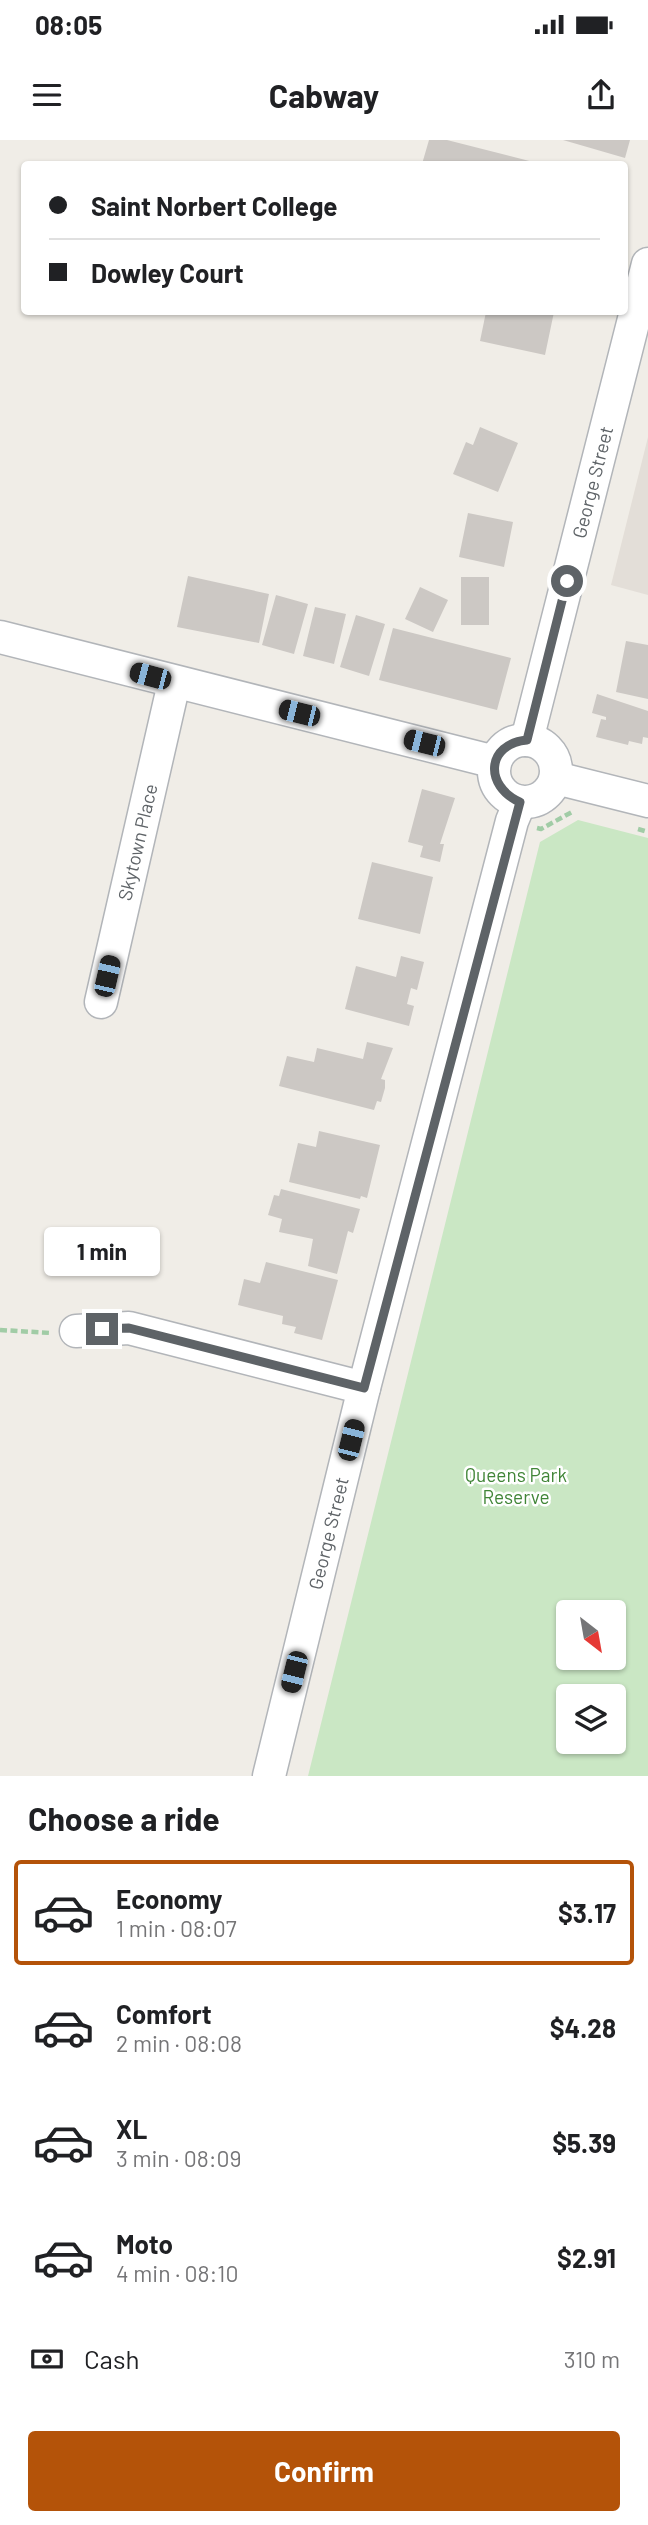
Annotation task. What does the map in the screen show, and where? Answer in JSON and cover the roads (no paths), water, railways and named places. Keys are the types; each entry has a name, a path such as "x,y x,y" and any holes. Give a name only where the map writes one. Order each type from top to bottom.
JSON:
{"street":[{"name":"George Street","path":"527,740 648,264"},
{"path":"0,637 495,762"},
{"name":"Skytown Place","path":"101,1002 174,683"},
{"path":"527,740 544,746 550,752 555,760 556,778 545,794 516,811 501,791 494,772 495,762 507,746 527,740"},
{"path":"556,778 641,815"},
{"name":"George Street","path":"269,1776 364,1388 516,811"},
{"path":"76,1331 129,1328 364,1388"}],"park label":[{"name":"Queens Park Reserve","path":"516,1486"}]}
